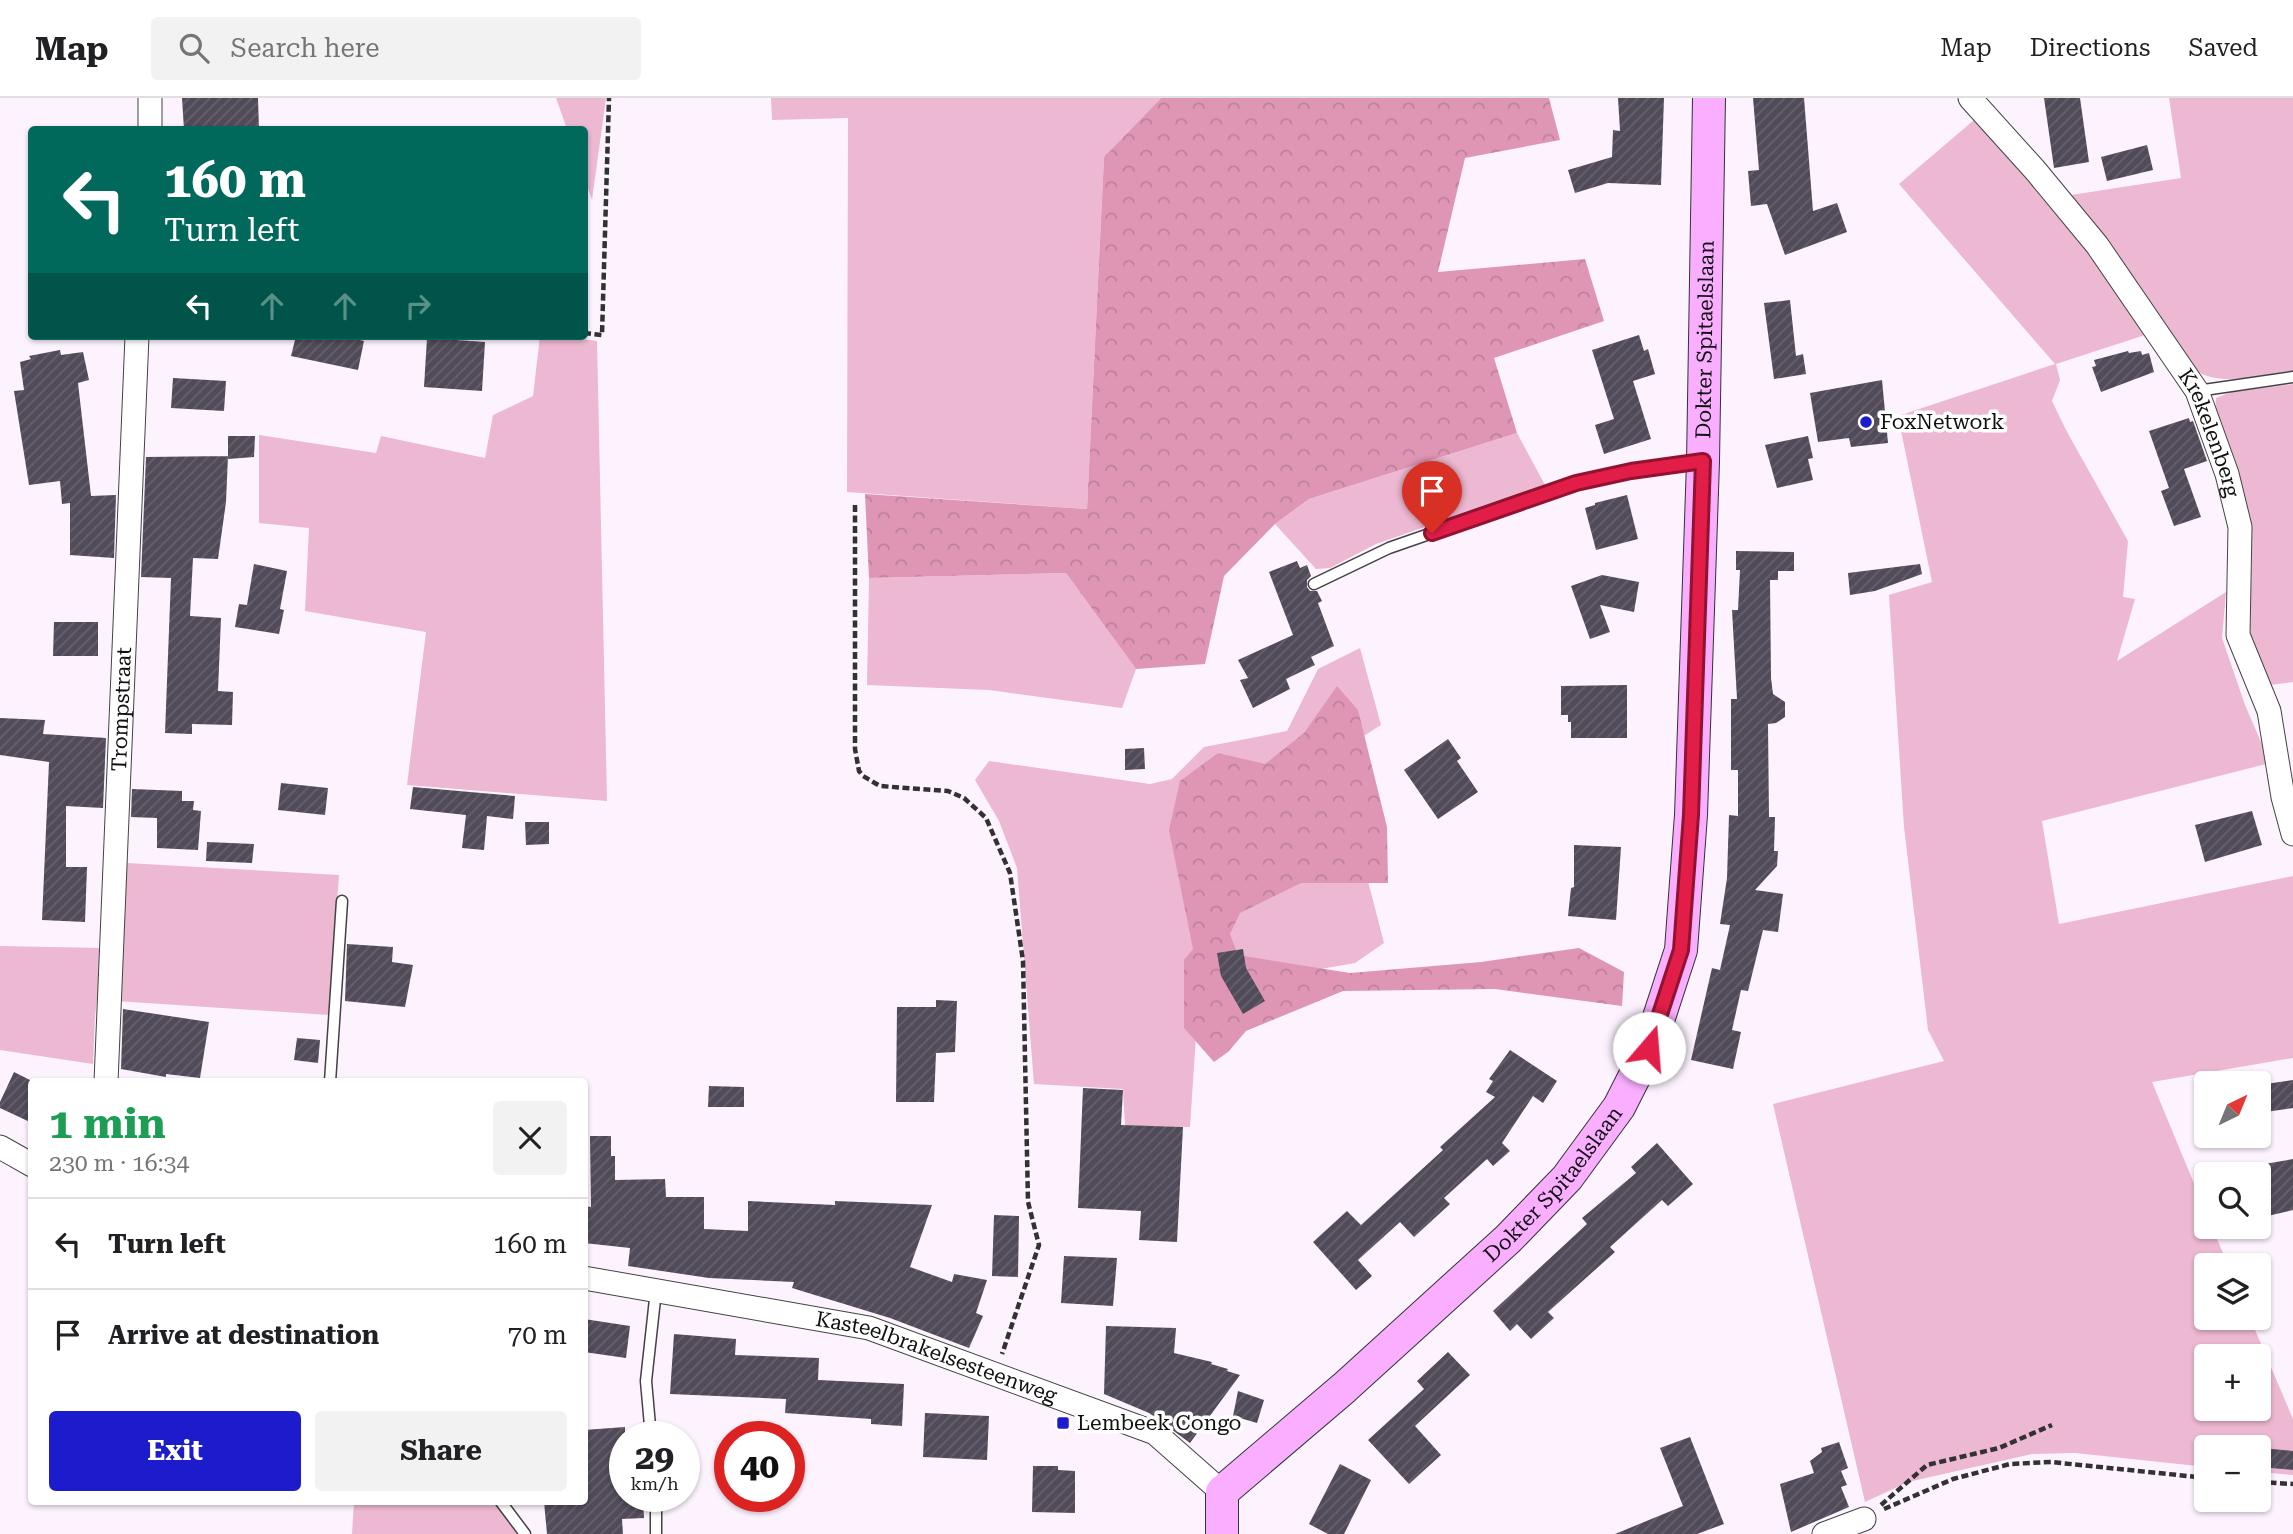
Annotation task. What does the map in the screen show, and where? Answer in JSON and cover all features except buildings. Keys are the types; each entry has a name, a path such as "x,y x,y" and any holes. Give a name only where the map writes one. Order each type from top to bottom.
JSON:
{"street":[{"path":"150,98 150,126"},
{"name":"Dokter Spitaelslaan","path":"1222,1492 1344,1388 1508,1239 1567,1178 1619,1107 1649,1048 1681,950 1691,815 1703,461 1709,98"},
{"name":"Krekelenberg","path":"1970,98 2035,170 2097,245 2197,391 2227,474 2240,527 2238,635 2269,711 2283,796 2293,834"},
{"name":"Trompstraat","path":"106,1078 136,340"},
{"path":"0,1147 28,1163"},
{"name":"Kasteelbrakelsesteenweg","path":"588,1279 869,1328 1155,1433 1222,1492"},
{"path":"1222,1492 1222,1534"},
{"path":"1824,1534 1864,1519"}],"lane":[{"path":"2197,391 2293,377"},
{"path":"1314,584 1389,548 1576,483 1631,471 1703,461"},
{"path":"330,1078 342,901"},
{"path":"650,1421 646,1381 656,1290"},
{"path":"503,1505 525,1534"},
{"path":"656,1512 656,1534"}],"path":[{"path":"588,333 602,335 609,98"},
{"path":"855,505 855,749 859,771 880,786 947,791 964,798 986,818 1010,873 1023,961 1028,1202 1039,1245 996,1375"},
{"path":"1864,1519 1927,1465 1999,1448 2052,1425"},
{"path":"1864,1519 1953,1479 2010,1464 2051,1462 2194,1477"},
{"path":"2271,1483 2293,1484"}],"shaded area":[{"path":"556,98 606,98 592,200 588,189 588,126 566,126"},
{"path":"771,98 1161,98 1104,157 1087,509 847,492 848,118 772,120"},
{"path":"2169,98 2293,98 2293,371 2229,379 2205,375 2195,370 2071,195 2181,178"},
{"path":"1974,120 2063,211 2145,335 2056,364 2060,380 2052,401 2128,541 2123,597 2135,599 2117,661 2226,592 2222,638 2245,705 2270,763 2042,821 2059,924 2293,876 2293,1058 2217,1071 2194,1071 2194,1075 2152,1082 2194,1184 2194,1239 2217,1239 2223,1253 2194,1253 2194,1330 2255,1330 2261,1344 2194,1344 2194,1421 2271,1421 2271,1367 2293,1419 2293,1475 2271,1473 2271,1435 2194,1435 2194,1466 2075,1453 2032,1454 1908,1482 1865,1502 1773,1104 1944,1061 1928,1030 1904,827 1889,595 1932,582 1898,416 2055,364 1899,184"},
{"path":"540,340 597,341 607,801 407,785 426,632 305,611 309,528 259,523 259,435 376,453 381,436 485,458 493,415 533,396"},
{"path":"2293,384 2293,682 2269,685 2250,638 2252,540 2245,502 2215,413 2216,398 2231,392"},
{"path":"1517,433 1545,485 1376,544 1330,568 1316,569 1275,524 1309,499"},
{"path":"1066,573 1136,669 1122,708 989,690 867,685 869,578"},
{"path":"1360,648 1381,725 1335,754 1384,943 1355,963 1199,990 1190,1127 1125,1126 1123,1089 1034,1084 1017,868 999,821 975,780 989,761 1150,784 1172,779 1204,747 1287,731 1318,669"},
{"path":"127,863 339,875 329,1015 116,1001"},
{"path":"0,946 103,948 95,1016 93,1064 0,1050"},
{"path":"354,1505 497,1505 517,1534 352,1534"}],"green space":[{"path":"1161,98 1549,98 1560,140 1465,158 1438,272 1585,259 1604,321 1494,358 1517,433 1309,499 1275,524 1224,576 1205,664 1136,669 1066,573 869,578 865,494 1087,509 1104,157"},
{"path":"1337,686 1358,710 1387,827 1388,883 1301,883 1240,913 1230,934 1238,955 1350,973 1481,962 1579,948 1624,972 1622,1006 1495,989 1343,991 1246,1031 1228,1052 1214,1062 1184,1028 1184,960 1193,949 1169,830 1180,781 1218,753 1265,764 1304,733"}],"place":[{"name":"FoxNetwork","path":"1866,422"},
{"name":"Lembeek Congo","path":"1063,1423"}],"route":[{"path":"1432,533 1576,483 1631,471 1703,461 1691,815 1681,950 1649,1048"}]}
